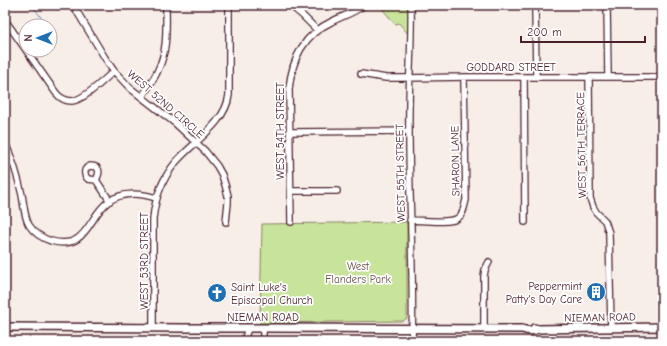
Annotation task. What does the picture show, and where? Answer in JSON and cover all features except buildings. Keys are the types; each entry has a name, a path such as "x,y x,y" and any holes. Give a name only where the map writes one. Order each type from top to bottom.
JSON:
{"main road":[{"name":"NIEMAN ROAD","path":"5,327 522,329 526,327 538,329 662,327"}],"street":[{"name":"WEST 52ND CIRCLE","path":"74,5 114,71 130,88 175,123 210,156 222,175 228,196 226,222"},
{"path":"142,97 159,70 162,61 166,42 166,5"},
{"name":"WEST 53RD STREET","path":"154,327 153,219 156,198 170,169 220,118 229,101 228,5"},
{"name":"WEST 54TH STREET","path":"291,222 290,75 302,47 317,30 329,22 351,13 364,5"},
{"name":"WEST 55TH STREET","path":"411,5 412,28 409,78 409,131 412,341"},
{"path":"534,5 536,77"},
{"path":"607,5 608,77"},
{"path":"292,6 317,30"},
{"path":"5,20 18,39"},
{"path":"32,58 60,98 66,100 73,101 81,98 114,71"},
{"name":"GODDARD STREET","path":"361,74 386,78 662,77"},
{"path":"524,77 525,222"},
{"name":"WEST 56TH TERRACE","path":"589,77 590,198 593,207 605,221 609,233 611,328"},
{"name":"SHARON LANE","path":"410,220 449,221 458,218 463,212 466,200 464,78"},
{"path":"290,132 409,131"},
{"path":"5,143 18,179 28,224 42,237 56,242 68,242 76,239 85,232 101,208 110,201 124,195 134,194 156,198"},
{"path":"96,180 110,201"},
{"path":"291,190 337,191"},
{"path":"484,329 484,270 489,262"},
{"path":"244,341 248,328"},
{"path":"263,328 263,341"}],"green space":[{"path":"379,5 408,5 409,35 399,23 395,24"},
{"name":"West Flanders Park","path":"407,222 407,318 403,321 260,323 262,224"}],"waterway":[{"path":"32,5 41,18"}],"place":[{"name":"Peppermint Patty's Day Care","path":"596,292"},
{"name":"Saint Luke's Episcopal Church","path":"217,293"}]}
